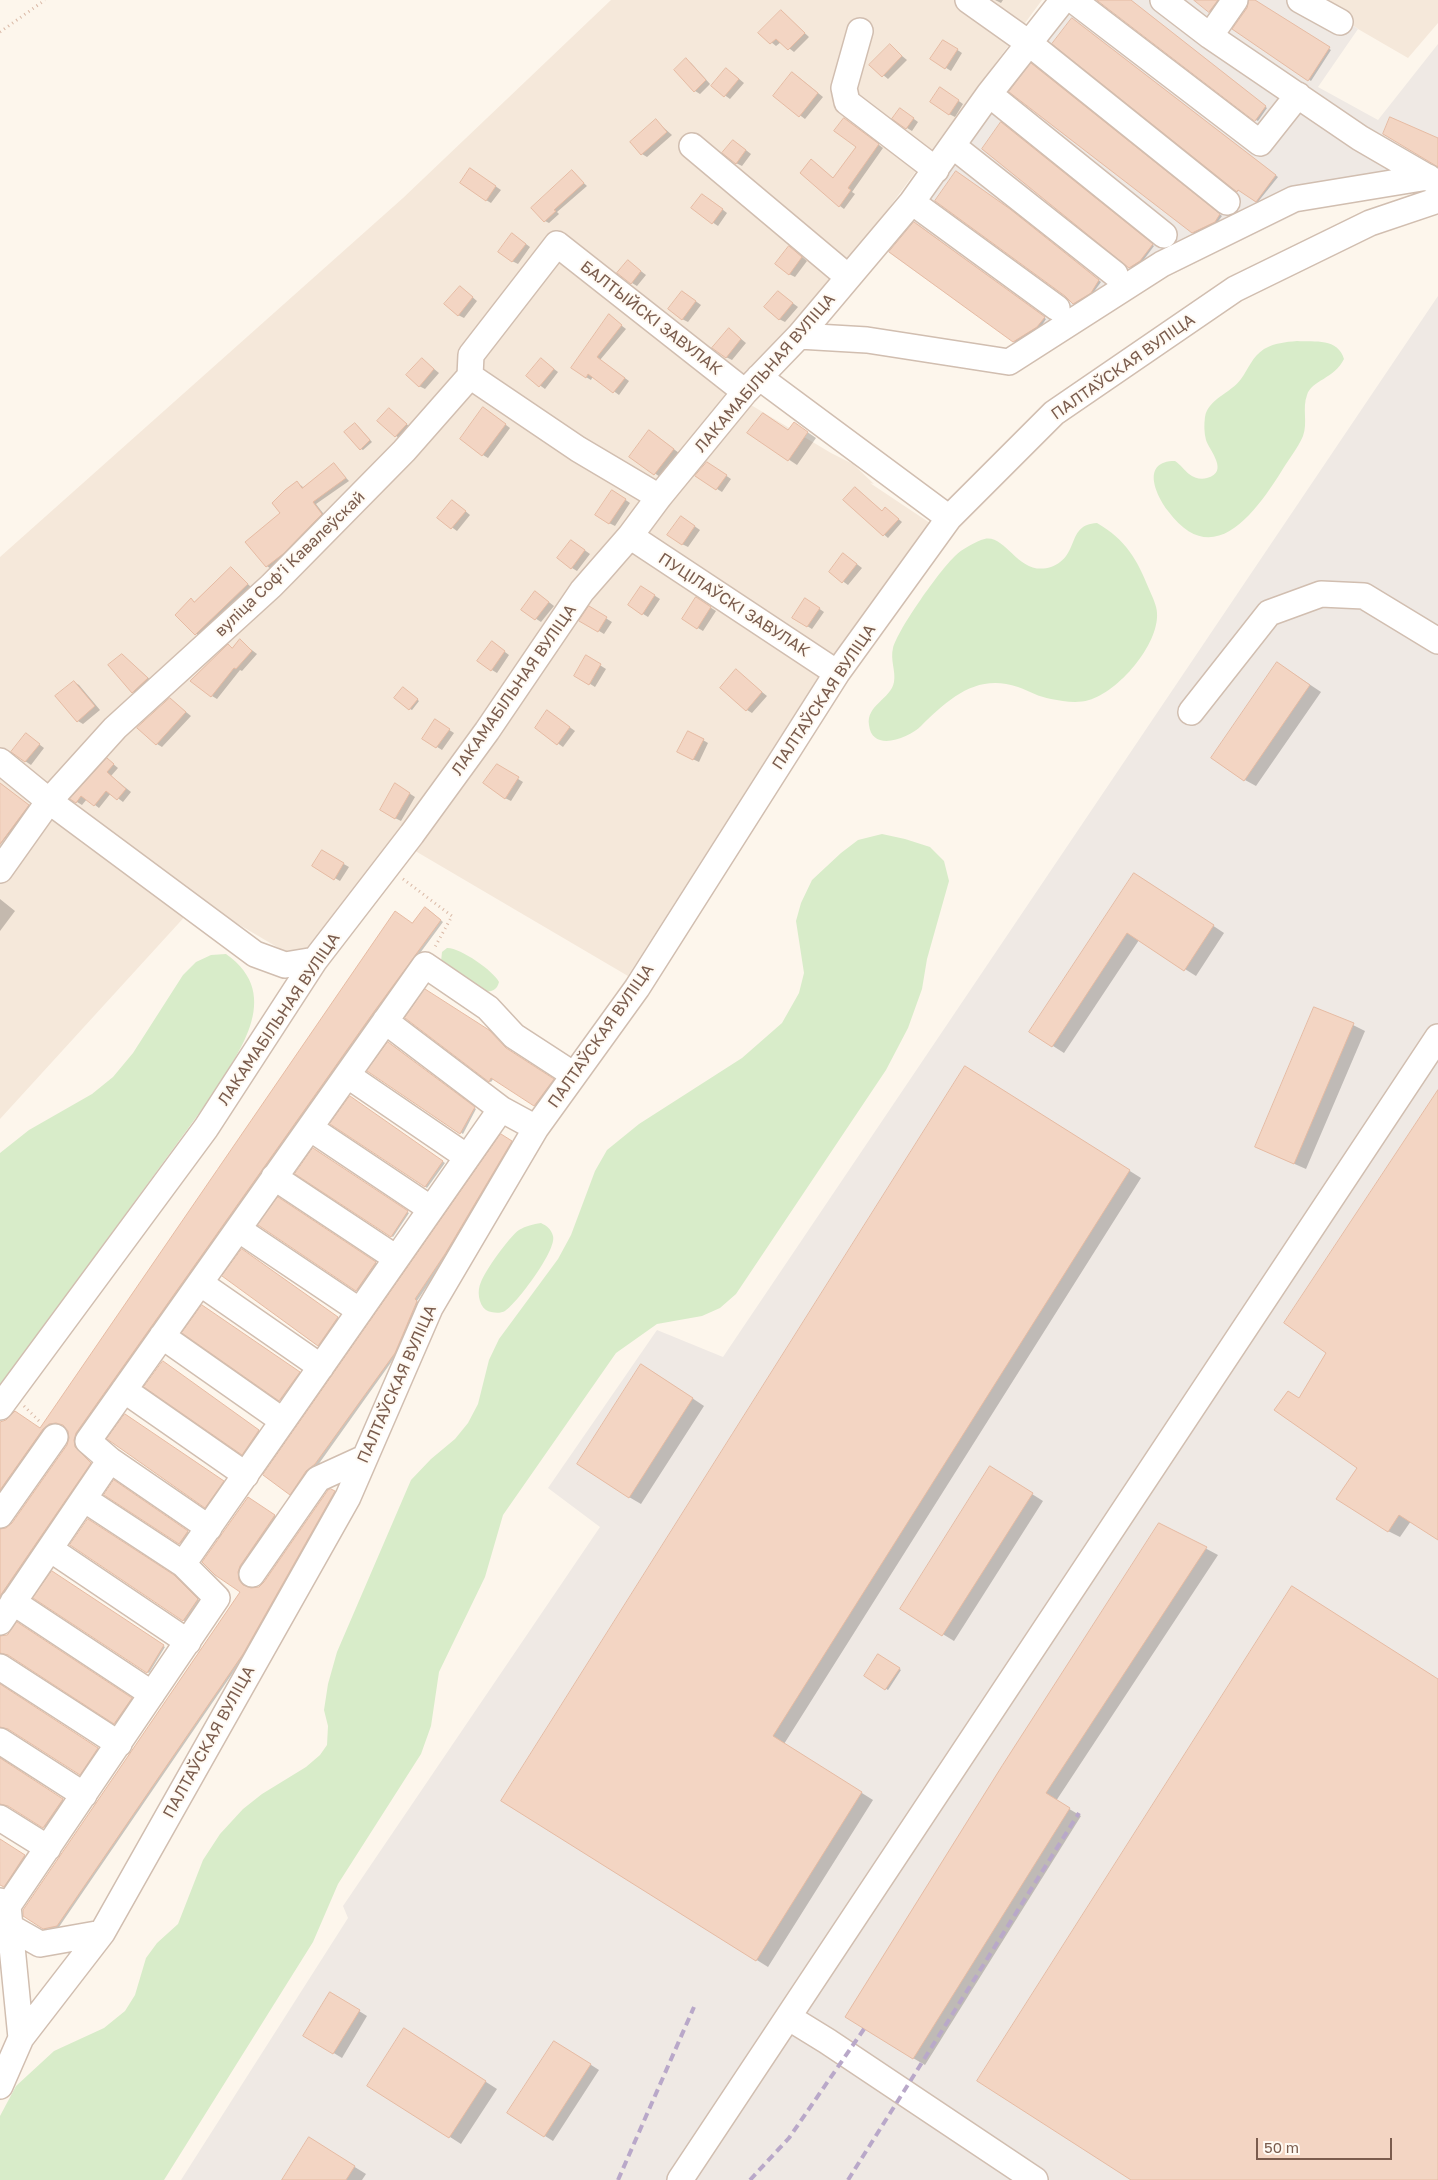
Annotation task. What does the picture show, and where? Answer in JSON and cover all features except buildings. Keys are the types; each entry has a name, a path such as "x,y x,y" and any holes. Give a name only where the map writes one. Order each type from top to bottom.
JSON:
{"street":[{"path":"968,0 1030,44 1228,202"},
{"name":"ЛАКАМАБІЛЬНАЯ ВУЛІЦА","path":"0,1407 206,1128 315,960 487,731 582,591 630,536 659,497 752,385 799,336 912,202 989,94 1063,0"},
{"path":"1073,0 1260,143 1298,95"},
{"path":"1163,0 1210,36 1360,138 1433,180"},
{"path":"1210,36 1235,0"},
{"path":"1300,0 1340,22"},
{"path":"860,30 844,88 847,102 936,170"},
{"path":"989,94 1164,235"},
{"path":"692,146 848,277"},
{"path":"953,146 1115,274"},
{"path":"799,336 867,340 1009,362 1162,264 1294,199 1433,180"},
{"name":"ПАЛТАЎСКАЯ ВУЛІЦА","path":"0,2086 21,2038 102,1933 348,1497 430,1308 536,1128 637,988 837,673 949,518 1054,413 1235,289 1370,223 1438,200"},
{"path":"912,202 1057,308"},
{"name":"БАЛТЫЙСКІ ЗАВУЛАК","path":"470,376 471,355 557,244 752,385 949,518"},
{"path":"470,376 578,449 659,497"},
{"name":"вуліца Софʼі Кавалеўскай","path":"0,870 49,801 114,728 285,573 404,451 470,376"},
{"name":"ПУЦІЛАЎСКІ ЗАВУЛАК","path":"630,536 837,673"},
{"path":"1191,712 1269,613 1321,594 1364,596 1438,640"},
{"path":"0,761 49,801 255,954 285,965 315,960"},
{"path":"208,1528 110,1460 88,1441 425,965 488,1008 514,1036 574,1075"},
{"path":"385,1021 501,1109 536,1128"},
{"path":"680,2180 1438,1037"},
{"path":"347,1075 467,1158"},
{"path":"183,1564 501,1109"},
{"path":"310,1128 431,1209"},
{"path":"274,1177 396,1258"},
{"path":"238,1229 360,1311"},
{"path":"200,1283 321,1367"},
{"path":"162,1336 283,1421"},
{"path":"124,1390 246,1475"},
{"path":"0,1515 55,1437"},
{"path":"252,1574 318,1478 364,1458"},
{"path":"110,1460 7,1612 152,1694"},
{"path":"21,2038 6,1911 217,1598 183,1564 84,1499"},
{"path":"50,1549 188,1642"},
{"path":"0,1667 118,1744"},
{"path":"0,1741 84,1795"},
{"path":"0,1818 48,1848"},
{"path":"6,1911 40,1944 102,1933"},
{"path":"788,2017 1035,2180"}],"path":[{"path":"0,32 45,0"},
{"path":"387,866 452,916 425,965"}],"shaded area":[{"path":"611,0 1042,0 746,402 831,453 853,464 874,484 870,483 942,531 821,673 628,976 400,842 299,960 199,901 0,1119 0,557 403,198"},
{"path":"1072,0 1314,0 1358,29 1318,87 1378,120 1438,44 1438,168 1347,189 1022,348 888,252"},
{"path":"1316,0 1438,0 1438,23 1408,58 1358,29"},
{"path":"1438,296 1438,2180 181,2180 348,1918 343,1906 600,1527 548,1488 657,1330 723,1357"}],"green space":[{"path":"1297,341 1331,344 1337,347 1344,359 1335,371 1313,386 1307,395 1305,426 1303,436 1298,445 1259,504 1232,530 1217,536 1201,536 1185,529 1163,504 1156,488 1154,472 1164,462 1175,461 1195,478 1205,479 1214,475 1218,466 1205,437 1204,423 1210,405 1237,384 1254,359 1264,349 1284,342"},
{"path":"1097,523 1116,536 1135,559 1145,578 1157,610 1156,626 1151,639 1135,666 1124,677 1112,688 1100,695 1079,702 1047,698 1018,687 989,683 964,691 953,698 908,735 884,741 877,739 872,734 869,725 871,712 892,688 894,682 892,652 896,639 920,600 955,556 974,543 990,538 997,541 1029,566 1039,569 1051,567 1066,556 1081,529 1087,525"},
{"path":"882,834 930,847 944,861 949,881 927,959 922,989 908,1028 886,1070 736,1294 720,1308 702,1316 657,1324 616,1353 503,1515 485,1577 439,1672 431,1726 421,1754 338,1884 313,1942 164,2180 0,2180 0,2116 16,2086 54,2051 104,2028 125,2011 135,1995 146,1958 157,1943 178,1924 203,1860 220,1834 243,1809 262,1794 306,1767 320,1755 327,1745 328,1726 324,1710 328,1684 337,1652 411,1480 431,1459 455,1439 468,1423 478,1404 489,1360 499,1339 558,1259 571,1235 595,1171 607,1150 639,1124 742,1058 782,1023 799,993 804,973 796,921 801,903 812,880 858,840"},
{"path":"447,948 459,951 484,966 499,982 496,988 486,992 441,962 442,952"},
{"path":"226,954 244,971 252,988 254,1007 250,1026 242,1046 208,1101 0,1386 0,1153 29,1130 92,1094 113,1077 133,1053 183,975 196,962 211,955"},
{"path":"541,1223 551,1231 553,1236 553,1243 543,1264 527,1287 505,1311 496,1313 486,1310 481,1304 479,1293 480,1285 487,1270 519,1230"}],"railway":[{"path":"848,2180 1079,1813"},
{"path":"618,2180 694,2007"},
{"path":"750,2180 789,2138 864,2029"}]}
